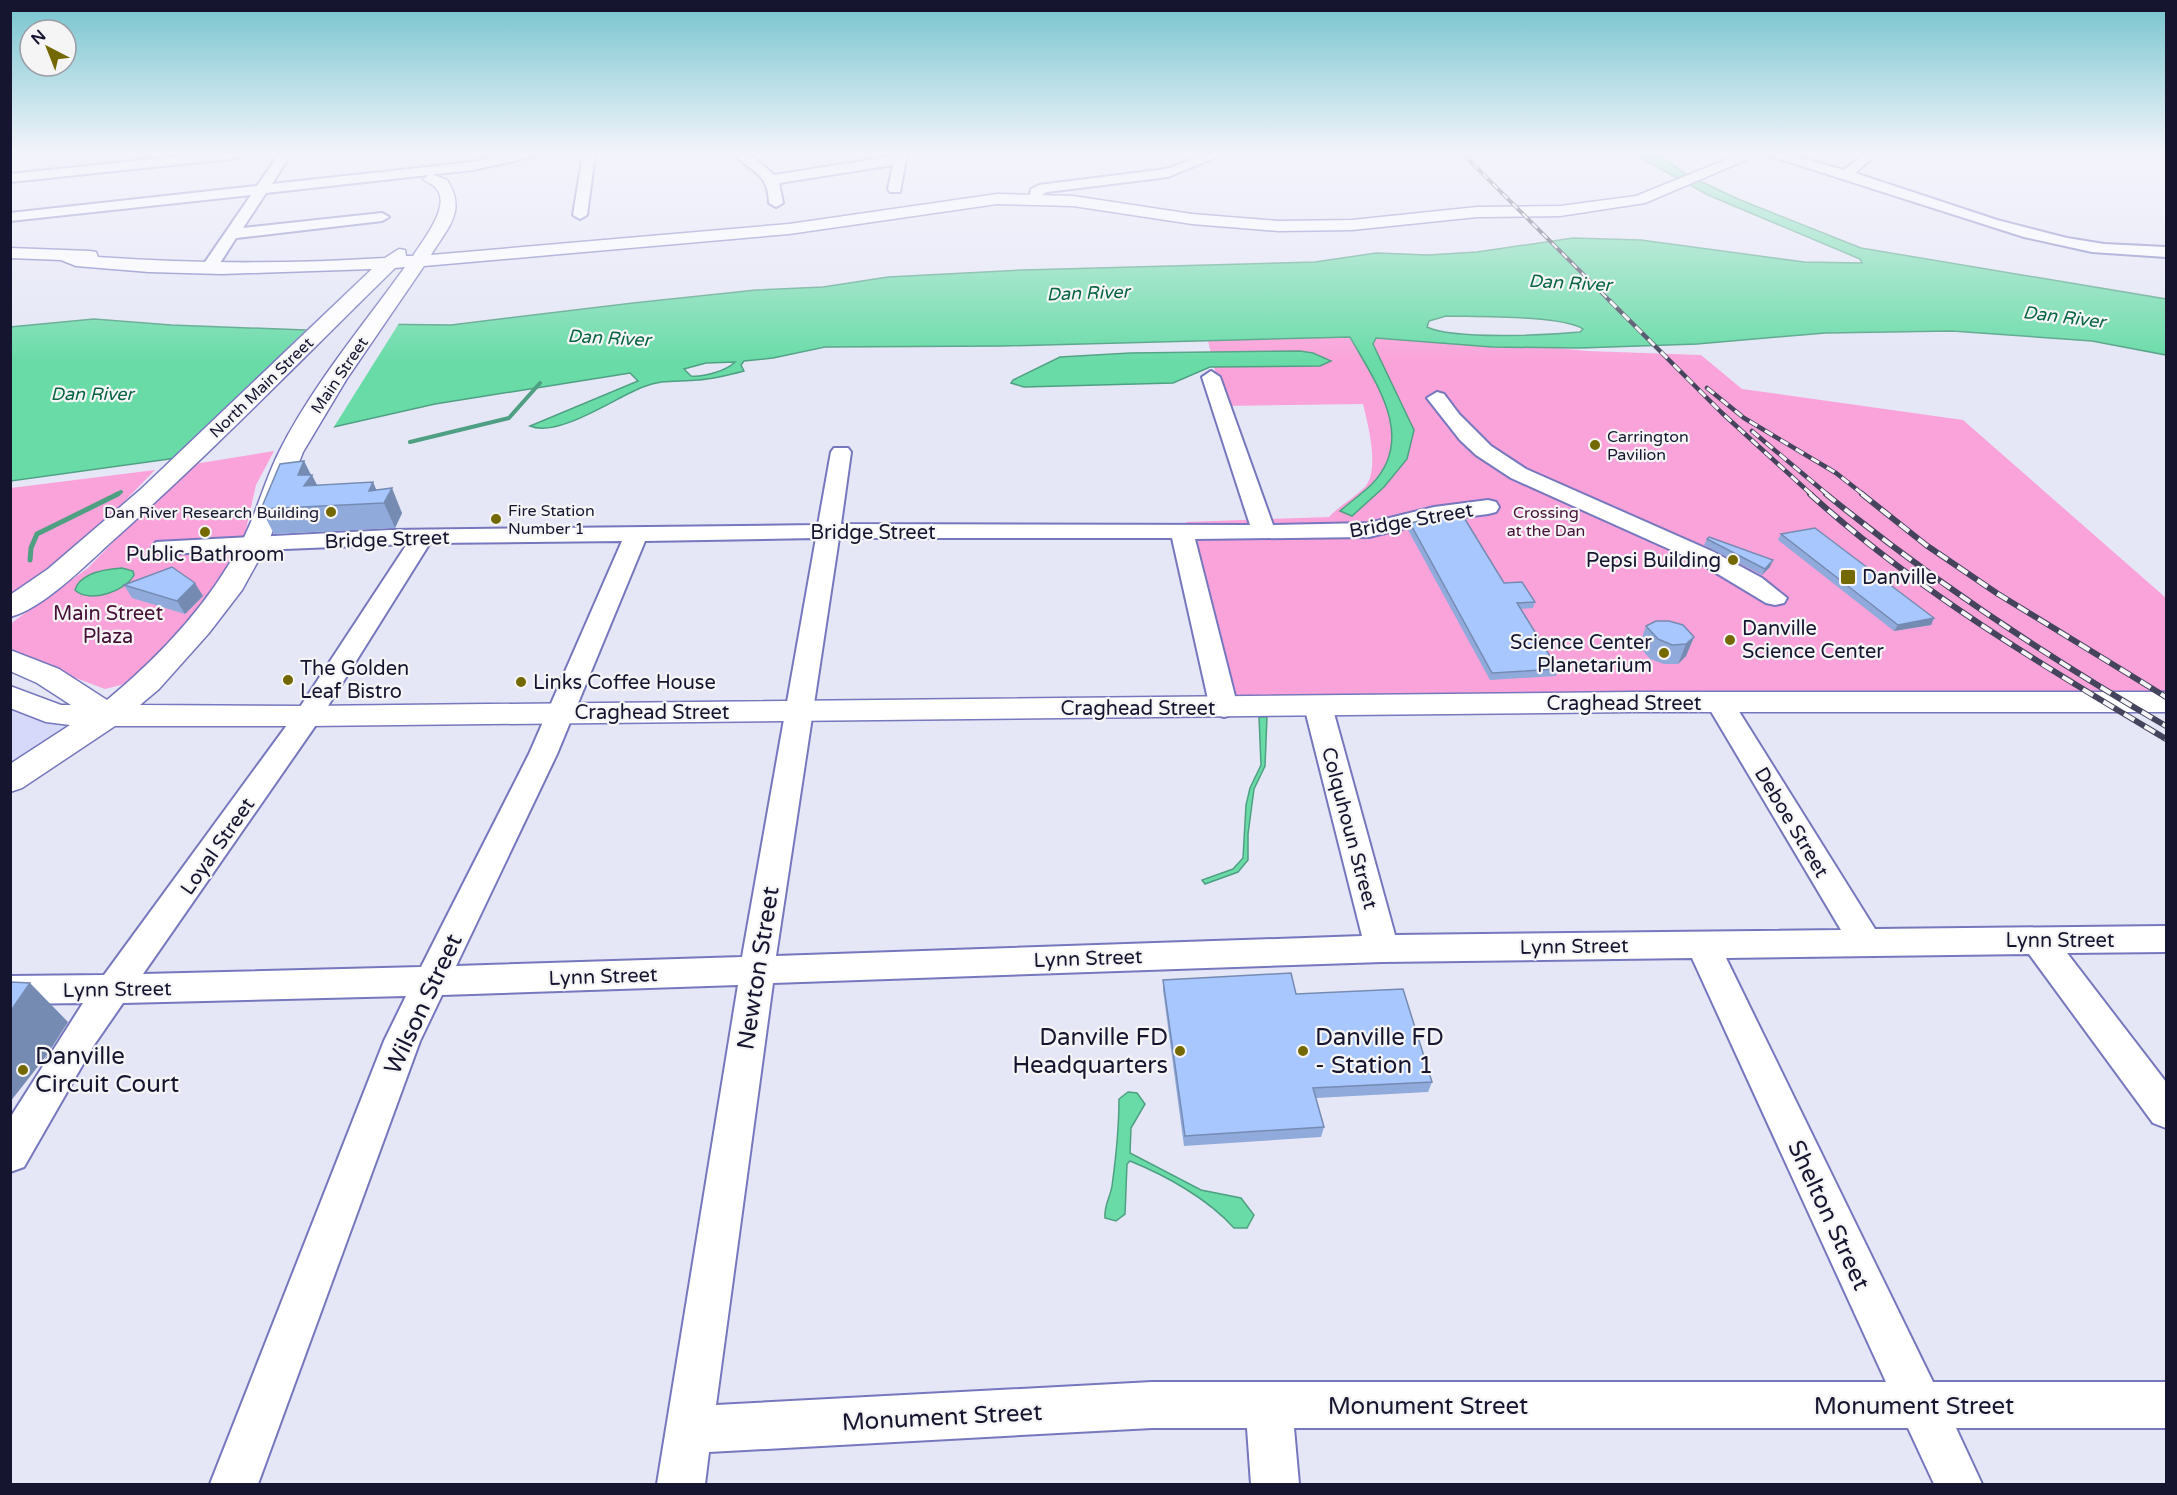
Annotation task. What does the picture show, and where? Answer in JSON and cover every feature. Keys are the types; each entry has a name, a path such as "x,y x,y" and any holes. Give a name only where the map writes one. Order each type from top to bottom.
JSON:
{"main road":[{"path":"395,258 418,234 423,224"},
{"path":"418,262 441,224"},
{"path":"10,253 68,257 76,261 123,266 395,258 418,262 660,242 824,224"},
{"path":"1250,224 1323,226 1368,224"},
{"name":"North Main Street","path":"10,608 58,575 149,495 395,258"},
{"name":"Main Street","path":"10,780 109,715 156,674 203,623 228,590 255,543 284,464 323,397 418,262"},
{"path":"10,659 48,676 109,715"},
{"name":"Craghead Street","path":"10,696 57,715 308,716 1720,702 2166,702"}],"street":[{"path":"212,263 240,224"},
{"path":"233,234 323,224"},
{"path":"2003,224 2048,238 2097,248 2166,252"},
{"path":"1211,377 1264,533"},
{"path":"1437,398 1464,433 1513,473 1719,565 1755,584 1775,598"},
{"name":"Newton Street","path":"681,1485 757,971 841,452"},
{"name":"Bridge Street","path":"164,547 423,537 828,531 1264,533 1363,531 1434,514 1488,507"},
{"path":"1182,533 1224,708"},
{"name":"Wilson Street","path":"234,1485 402,1041 560,713 636,534"},
{"name":"Loyal Street","path":"10,1154 81,1034 112,988 178,902 308,716 423,537"},
{"name":"Deboe Street","path":"1720,702 1865,941"},
{"name":"Colquhoun Street","path":"1318,706 1382,949"},
{"name":"Lynn Street","path":"10,990 432,982 1382,949 1865,941 2166,939"},
{"path":"2037,940 2166,1111"},
{"name":"Shelton Street","path":"1702,944 1958,1485"},
{"name":"Monument Street","path":"689,1430 1152,1406 2166,1405"},
{"path":"1269,1406 1275,1485"}],"shaded area":[{"path":"11,694 91,720 11,772"}],"green space":[{"name":"Crossing at the Dan","path":"1206,332 1460,339 1588,351 1701,355 1742,389 1963,420 2166,598 2166,691 1232,698 1186,522 1329,517 1365,487 1372,470 1372,447 1363,404 1223,406"},
{"name":"Main Street Plaza","path":"274,451 256,485 244,538 232,568 197,617 135,678 105,689 11,654 10,624 88,568 188,465"},
{"path":"155,470 82,545 11,597 11,488"}],"water":[{"name":"Dan River","path":"1776,224 1800,224 1861,248 2166,299 2166,355 2092,341 1952,331 1825,333 1697,344 1580,348 1492,347 1376,338 1373,344 1414,430 1407,459 1384,487 1352,516 1340,511 1372,484 1385,466 1391,448 1391,429 1380,391 1350,337 1002,346 825,347 773,358 744,361 741,365 744,371 721,377 650,384 587,415 556,426 542,428 530,426 638,381 630,373 435,404 227,451 11,481 10,327 94,319 171,325 306,330 359,324 451,325 756,290 823,287 888,277 1023,270 1315,262 1376,253 1428,255 1477,252 1573,238 1641,240 1804,262 1862,263 1860,259","holes":["1446,316 1557,321 1583,329 1580,332 1502,336 1458,334 1427,327 1429,321","735,362 721,371 702,376 691,376 684,369 706,363"]},
{"path":"1300,351 1313,353 1331,361 1320,366 1210,367 1173,383 1024,387 1011,383 1060,357 1130,353"},
{"path":"122,568 133,571 134,575 130,581 116,590 98,596 89,596 75,590 78,584 88,576 101,571"},
{"path":"1259,717 1267,717 1265,766 1254,789 1248,834 1248,860 1238,872 1205,884 1202,880 1233,869 1243,858 1246,805 1250,788 1261,765"},
{"path":"1128,1092 1137,1093 1145,1104 1131,1128 1130,1153 1201,1190 1241,1198 1254,1215 1247,1228 1234,1228 1212,1207 1186,1189 1130,1161 1127,1164 1125,1214 1116,1221 1105,1218 1115,1164 1119,1099"}],"pier":[{"path":"401,320 332,430 228,454 168,462 309,327 358,321"}],"building":[{"path":"304,461 298,475 312,475 304,486 373,482 369,491 392,488 384,503 261,509 280,464"},
{"path":"1463,516 1504,583 1522,582 1535,602 1517,603 1558,669 1492,673 1410,523 1432,518"},
{"path":"1815,528 1934,618 1898,625 1781,534"},
{"path":"1709,537 1773,560 1765,569 1707,539"},
{"path":"172,567 195,583 177,601 124,585"},
{"path":"1656,621 1669,621 1683,625 1694,637 1686,644 1672,645 1658,639 1646,626"},
{"path":"1291,973 1296,994 1403,989 1432,1082 1313,1088 1324,1127 1185,1136 1163,980"},
{"path":"10,982 30,983 10,1012"}],"waterway":[{"path":"410,442 509,418 540,383"},
{"path":"115,495 121,492"},
{"path":"30,560 31,548 37,534 118,494"}],"railway":[{"path":"1533,224 1722,413 1812,495"},
{"path":"1707,388 1744,418 1836,473 1864,495"},
{"path":"1752,431 1828,495"},
{"path":"1810,494 1893,563 1937,595 2027,655 2166,739"},
{"path":"1826,494 1991,617 2166,726"},
{"path":"1862,494 1926,545 1998,594 2166,697"}],"place":[{"name":"Carrington Pavilion","path":"1595,445"},
{"name":"Dan River Research Building","path":"331,512"},
{"name":"Fire Station Number 1","path":"496,519"},
{"name":"Public Bathroom","path":"205,532"},
{"name":"Pepsi Building","path":"1733,560"},
{"name":"Danville","path":"1848,577"},
{"name":"Danville Science Center","path":"1730,640"},
{"name":"Science Center Planetarium","path":"1664,653"},
{"name":"The Golden Leaf Bistro","path":"288,680"},
{"name":"Links Coffee House","path":"521,682"},
{"name":"Danville FD Headquarters","path":"1180,1051"},
{"name":"Danville FD - Station 1","path":"1303,1051"},
{"name":"Danville Circuit Court","path":"23,1070"}]}
